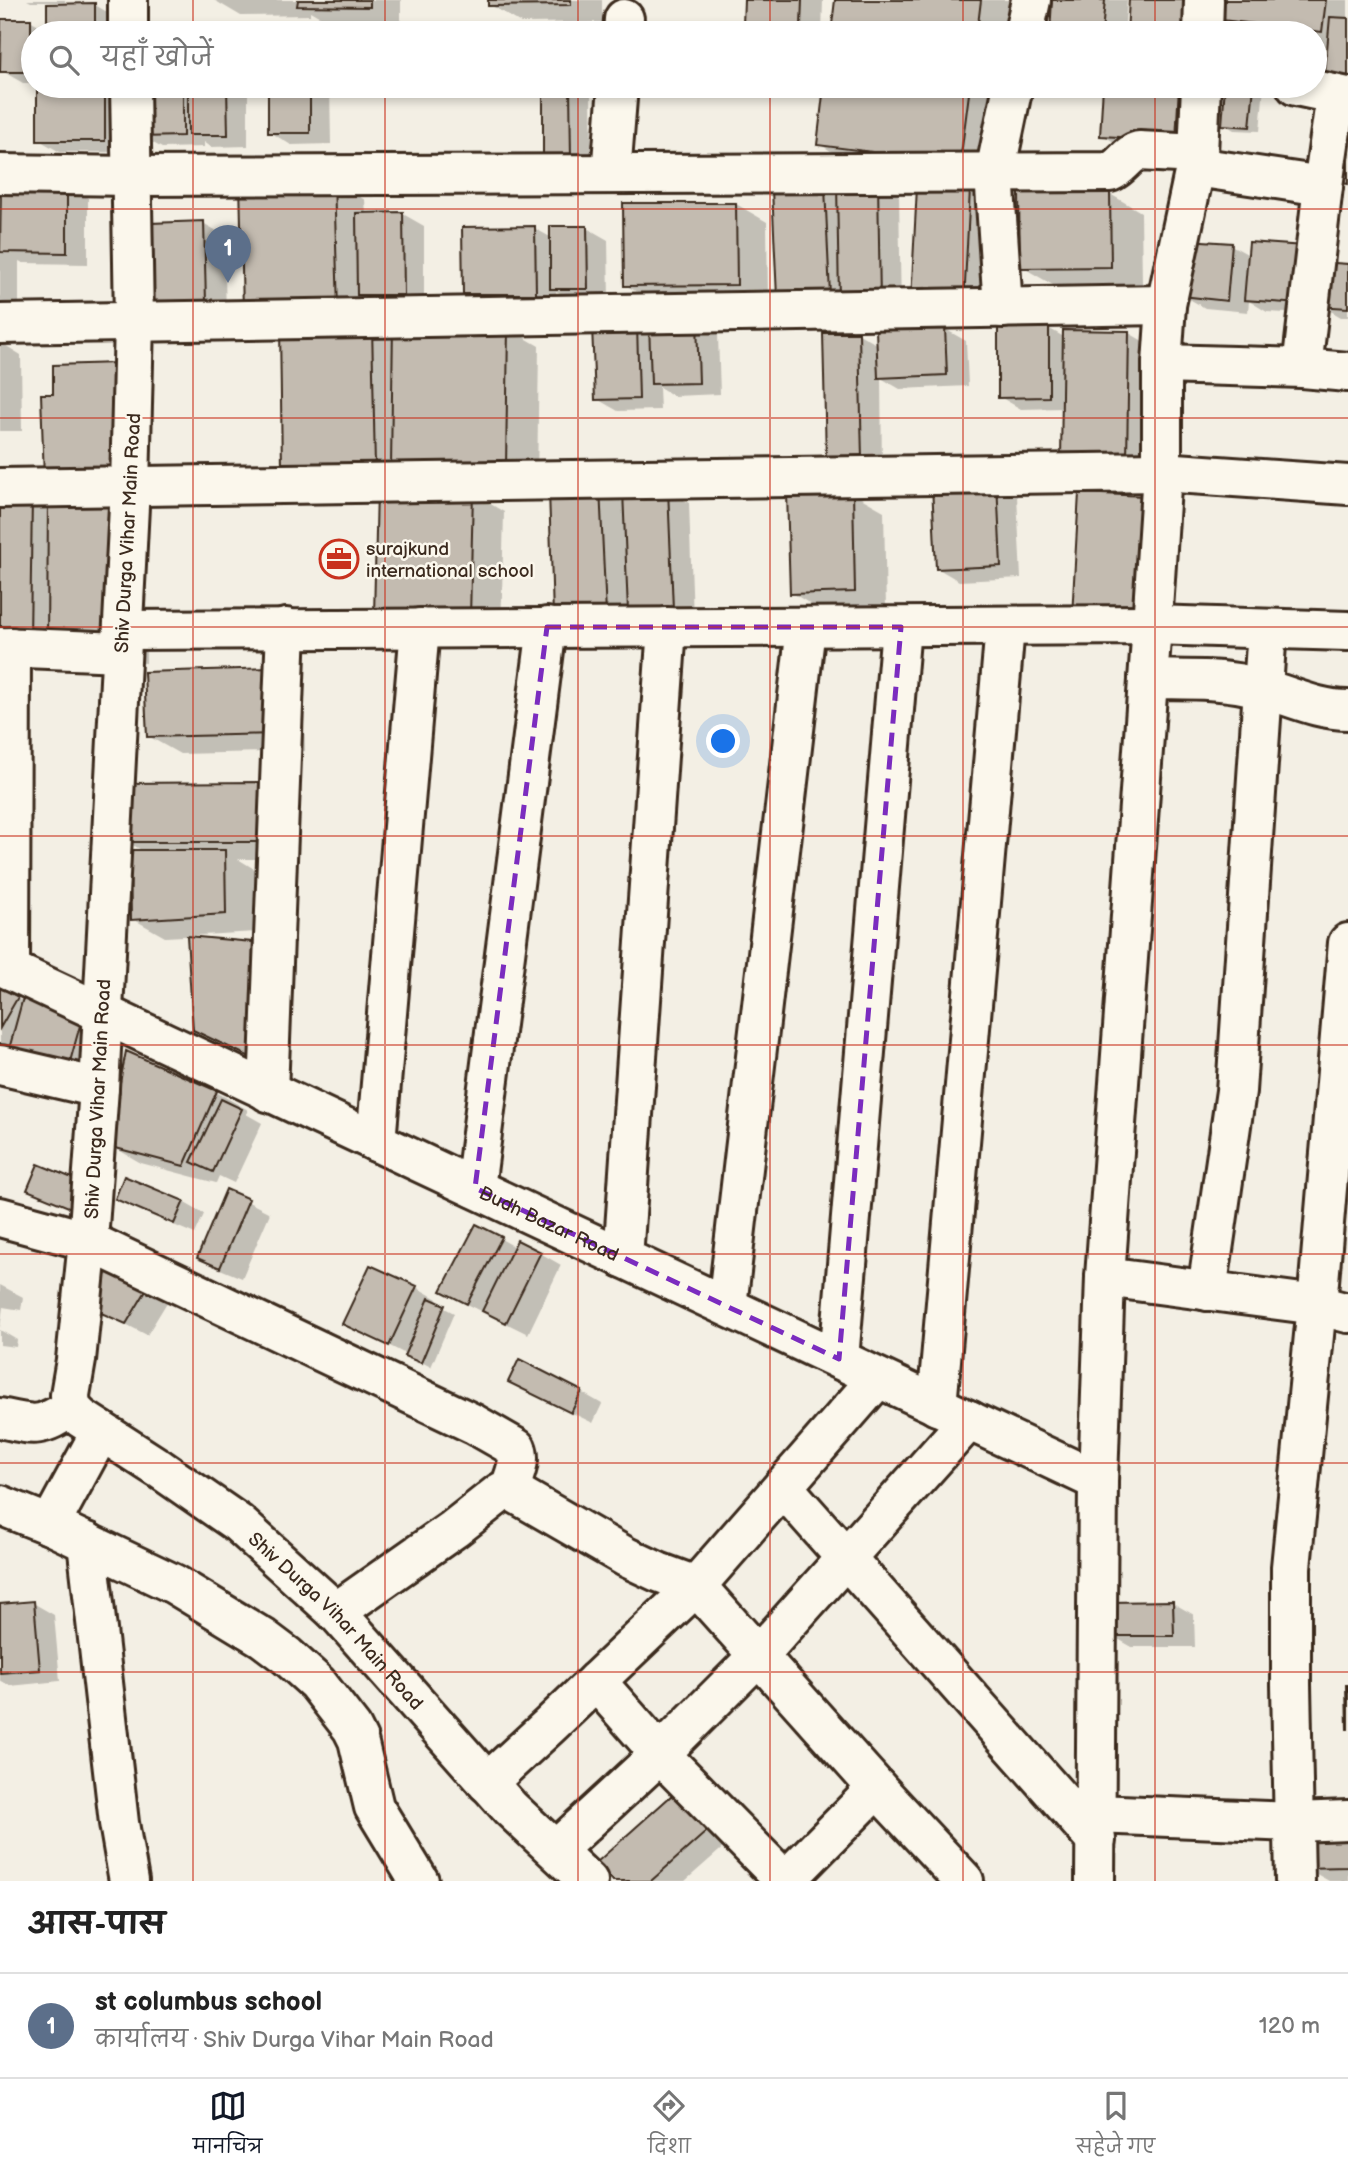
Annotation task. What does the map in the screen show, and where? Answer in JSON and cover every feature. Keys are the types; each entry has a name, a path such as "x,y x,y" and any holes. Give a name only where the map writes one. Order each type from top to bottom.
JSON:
{"street":[{"path":"128,0 128,21"},
{"path":"1027,21 1031,0"},
{"path":"1203,21 1204,0"},
{"path":"1303,368 1333,238 1324,186 1342,96"},
{"name":"Shiv Durga Vihar Main Road","path":"130,98 134,321 130,487 99,1088 88,1241 70,1395 71,1408 81,1418 238,1523 336,1612 510,1808 588,1881"},
{"path":"611,174 617,98"},
{"path":"1003,307 995,188 1011,98"},
{"path":"1095,1881 1098,1482 1105,1277 1153,625 1162,472 1166,305 1197,161 1200,98"},
{"path":"0,174 131,176 1110,172 1117,169 1133,152 1139,151 1324,186"},
{"path":"0,324 1166,305"},
{"path":"1163,365 1303,368 1348,372"},
{"path":"0,488 1162,472 1348,485"},
{"path":"5,968 8,655 122,641 286,628 1153,625 1348,631"},
{"path":"475,1188 547,627"},
{"path":"623,1258 667,627"},
{"path":"727,1306 806,627"},
{"path":"839,1359 901,627"},
{"path":"556,1850 660,1754 758,1656 845,1560 953,1413 1005,627"},
{"path":"268,1091 286,628"},
{"path":"376,1142 420,628"},
{"path":"1207,1291 1237,1091 1267,629"},
{"path":"1148,679 1218,681 1248,685 1320,708 1348,710"},
{"path":"1295,1881 1291,1567 1333,1309 1348,943"},
{"name":"Budh Bazar Road","path":"5,968 1098,1482"},
{"path":"0,1065 99,1088"},
{"path":"0,1217 88,1241 374,1375 484,1430 516,1448 519,1459 509,1491"},
{"path":"1105,1277 1333,1309"},
{"path":"487,1783 696,1586 878,1378"},
{"path":"0,1418 33,1425 52,1420 71,1408"},
{"path":"50,1525 101,1431"},
{"path":"783,1487 845,1560 1095,1827 1348,1820"},
{"path":"336,1612 454,1529 501,1492 509,1491 626,1557 696,1586 964,1881"},
{"path":"0,1505 50,1525 174,1584 288,1656 317,1683 352,1728 358,1740 374,1807 419,1881"},
{"path":"87,1542 119,1823 129,1881"},
{"path":"596,1681 660,1754 787,1881 877,1788"}],"highlighted area":[{"path":"547,627 901,627 839,1359 475,1188"}],"building":[{"path":"298,0 370,0 370,7 297,6"},
{"path":"488,0 571,0 571,5 488,6"},
{"path":"744,0 802,0 801,21 743,21"},
{"path":"835,0 981,0 978,21 832,21"},
{"path":"1052,0 1105,0 1103,21 1051,21"},
{"path":"1129,0 1195,0 1194,21 1128,21"},
{"path":"1224,0 1326,0 1323,21 1222,20"},
{"path":"95,3 95,21 47,21 47,4"},
{"path":"1330,17 1348,18 1348,86 1327,83"},
{"path":"1,19 31,19 21,21 21,72 0,72"},
{"path":"37,98 105,98 105,141 37,141"},
{"path":"139,98 183,98 183,136 139,137"},
{"path":"188,98 227,98 228,135 188,135"},
{"path":"268,98 310,98 310,133 268,133"},
{"path":"543,98 570,98 571,159 543,159"},
{"path":"823,98 968,98 960,163 817,145"},
{"path":"1102,98 1178,98 1176,140 1100,136"},
{"path":"1224,98 1253,98 1250,127 1222,125"},
{"path":"1348,150 1348,184 1343,183"},
{"path":"334,180 338,309 243,312 240,182"},
{"path":"878,182 880,301 839,302 837,183"},
{"path":"1,184 67,184 67,253 0,252"},
{"path":"825,187 830,295 777,297 772,189"},
{"path":"917,187 970,189 964,303 911,301"},
{"path":"1110,192 1111,267 1020,268 1019,193"},
{"path":"623,203 736,203 737,285 624,286"},
{"path":"403,212 404,295 357,295 356,213"},
{"path":"204,221 206,303 152,305 150,223"},
{"path":"535,226 536,294 463,294 462,227"},
{"path":"550,226 587,226 588,289 550,289"},
{"path":"1187,240 1232,243 1227,301 1182,296"},
{"path":"1249,242 1304,246 1300,304 1244,300"},
{"path":"1321,262 1348,264 1348,308 1318,306"},
{"path":"697,321 699,383 651,384 649,322"},
{"path":"393,324 508,326 506,467 391,466"},
{"path":"637,324 639,399 595,400 592,326"},
{"path":"372,325 375,467 282,468 280,327"},
{"path":"1049,326 1049,397 998,398 998,327"},
{"path":"945,327 947,375 878,378 876,330"},
{"path":"1063,330 1129,331 1127,460 1061,459"},
{"path":"823,333 859,333 862,459 826,459"},
{"path":"117,363 120,476 44,478 41,394 53,394 53,365"},
{"path":"997,482 1001,566 936,569 932,485"},
{"path":"600,488 606,614 553,616 549,490"},
{"path":"668,489 673,609 628,611 623,491"},
{"path":"377,490 473,492 470,618 374,616"},
{"path":"853,491 855,592 790,594 787,493"},
{"path":"1079,493 1145,496 1138,619 1072,616"},
{"path":"0,497 32,497 30,641 0,640"},
{"path":"48,498 116,498 115,646 47,645"},
{"path":"272,668 274,734 147,737 144,672"},
{"path":"260,782 260,842 125,842 124,783"},
{"path":"130,850 225,850 226,914 131,920"},
{"path":"187,936 263,943 252,1058 193,1030"},
{"path":"0,987 18,997 0,1028"},
{"path":"24,994 84,1011 68,1069 8,1053"},
{"path":"126,1051 217,1091 184,1166 108,1146"},
{"path":"221,1099 242,1109 213,1172 191,1162"},
{"path":"38,1164 82,1182 71,1208 27,1190"},
{"path":"124,1176 184,1201 174,1224 115,1199"},
{"path":"226,1189 249,1199 220,1268 197,1258"},
{"path":"476,1224 502,1237 467,1304 441,1291"},
{"path":"517,1240 541,1252 506,1323 482,1311"},
{"path":"112,1258 152,1281 126,1324 92,1309"},
{"path":"370,1265 417,1286 389,1346 342,1324"},
{"path":"429,1298 445,1305 421,1363 404,1356"},
{"path":"519,1359 582,1391 571,1413 508,1382"},
{"path":"34,1601 40,1670 0,1673 0,1604"},
{"path":"1173,1601 1174,1636 1109,1636 1109,1602"},
{"path":"1348,1685 1348,1729 1347,1729"},
{"path":"681,1787 715,1824 651,1881 613,1881 597,1862"},
{"path":"1302,1836 1348,1836 1348,1867 1302,1868"}],"place":[{"name":"st columbus school","path":"228,283"},
{"name":"surajkund international school","path":"339,559"}]}
